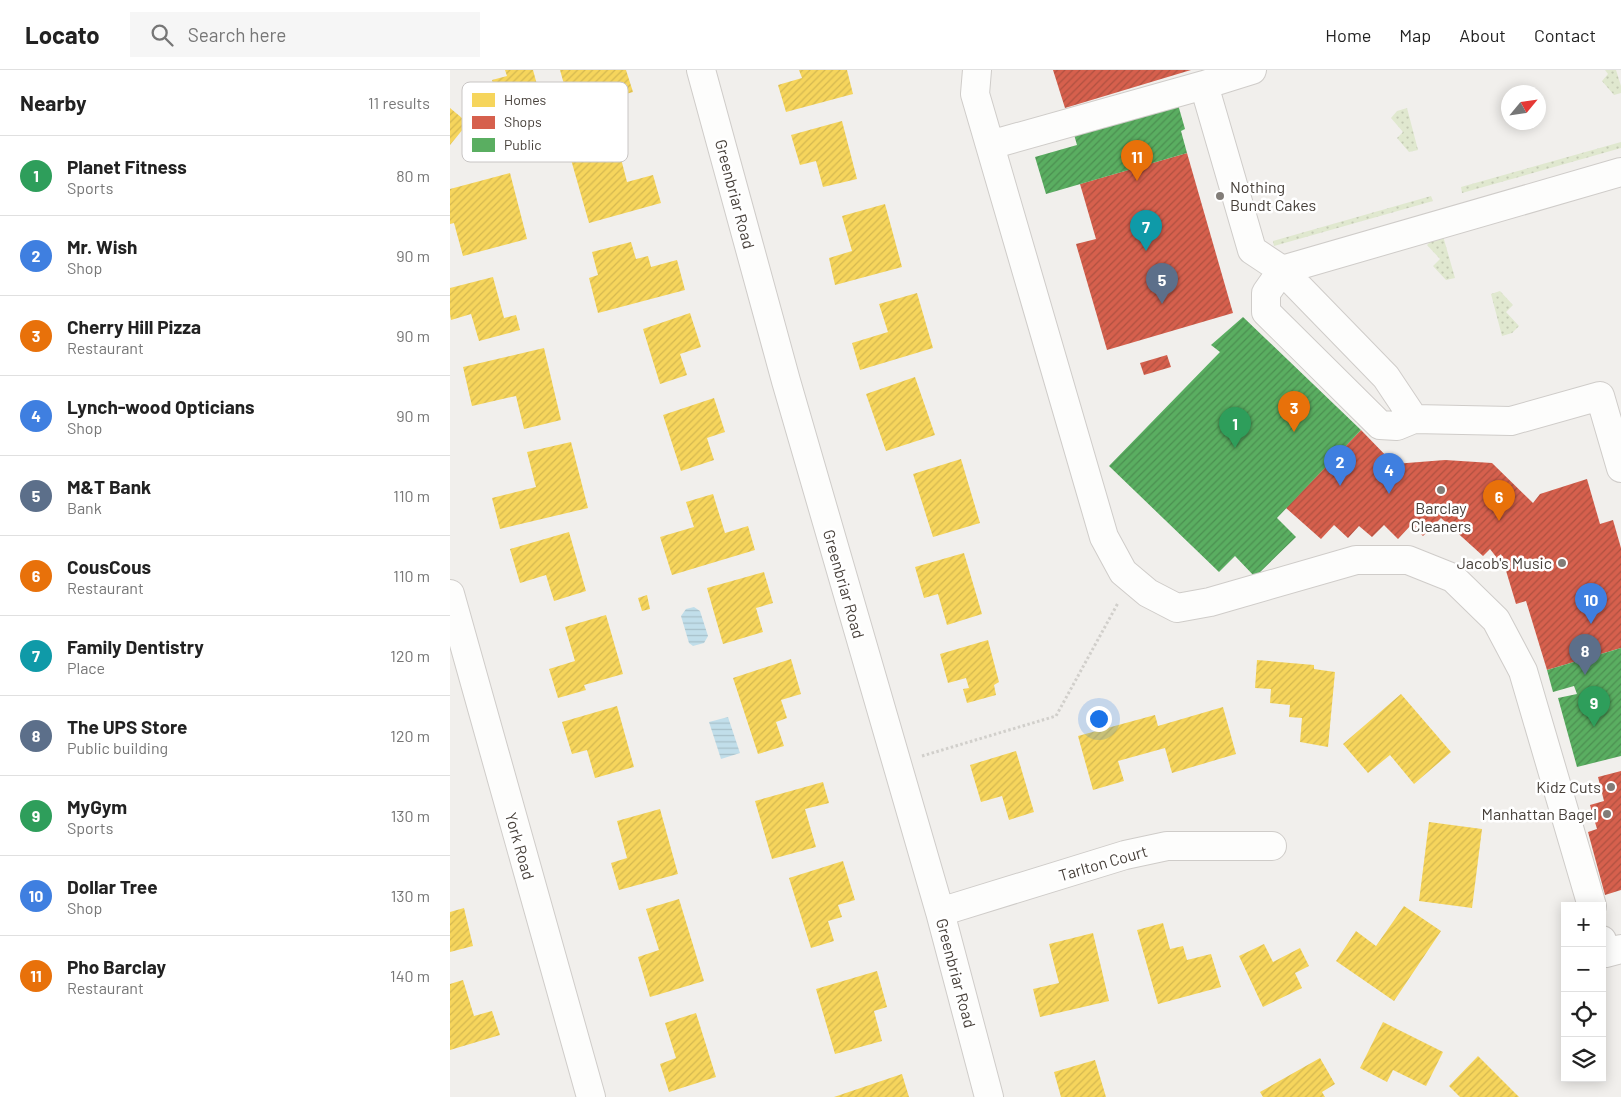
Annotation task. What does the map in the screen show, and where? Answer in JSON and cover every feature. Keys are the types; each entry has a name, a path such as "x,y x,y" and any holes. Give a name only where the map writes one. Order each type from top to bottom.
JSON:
{"street":[{"name":"Greenbriar Road","path":"701,70 786,381 940,912 989,1097"},
{"path":"977,70 975,94 1104,537 1123,572 1148,593 1176,608 1210,602 1356,560 1408,560 1453,578 1496,620 1523,671 1591,902"},
{"path":"990,145 1252,70"},
{"path":"1204,85 1252,250 1282,270 1386,376 1414,419"},
{"path":"1621,172 1282,270 1266,293 1266,312 1380,425 1397,426 1414,419 1511,421 1600,396 1621,468"},
{"name":"York Road","path":"450,594 591,1097"},
{"name":"Tarlton Court","path":"940,912 1125,855 1167,846 1272,846"},
{"path":"1604,947 1606,953 1621,948"}],"path":[{"path":"897,764 1056,716 1131,579"}],"green space":[{"path":"1605,70 1616,70 1621,93 1614,95 1602,81 1608,74"},
{"path":"1407,108 1418,150 1409,152 1397,138 1403,132 1391,118 1397,111"},
{"path":"1621,142 1621,148 1462,193 1461,187"},
{"path":"1431,196 1433,201 1274,246 1273,241"},
{"path":"1443,236 1455,278 1446,280 1433,266 1440,259 1427,245 1434,238"},
{"path":"1500,291 1513,305 1506,312 1519,326 1512,333 1502,336 1491,294"}],"water":[{"path":"694,607 700,611 708,636 704,643 693,646 689,643 681,616 686,609"},
{"path":"728,717 740,753 721,759 709,722"}],"building: Homes":[{"path":"505,70 533,70 536,82 493,82 492,80 507,76"},
{"path":"560,70 626,70 633,92 628,93 628,82 563,82"},
{"path":"799,70 847,70 853,94 786,112 778,85 802,78"},
{"path":"450,108 462,118 462,130 450,145"},
{"path":"842,121 857,179 823,187 816,161 800,165 791,135"},
{"path":"572,162 622,162 627,182 653,175 661,203 589,223"},
{"path":"510,173 527,239 463,256 454,223 450,224 450,189"},
{"path":"885,204 902,267 835,285 829,258 852,251 842,216"},
{"path":"631,242 636,259 648,256 651,267 677,260 685,290 598,313 589,278 598,275 592,252"},
{"path":"493,277 504,318 516,315 520,330 479,341 471,314 451,320 450,288"},
{"path":"917,293 933,348 860,370 852,343 888,332 879,304"},
{"path":"690,313 701,347 680,354 687,375 660,384 643,329"},
{"path":"544,348 561,420 524,429 516,396 472,406 463,367"},
{"path":"915,377 935,435 886,451 866,394"},
{"path":"714,398 725,432 707,438 714,460 681,471 663,415"},
{"path":"571,442 588,508 500,529 492,498 536,487 527,452"},
{"path":"961,459 980,523 933,537 913,474"},
{"path":"713,494 725,533 748,526 755,550 672,575 660,537 694,527 686,502"},
{"path":"569,532 586,591 554,601 546,575 520,583 510,549"},
{"path":"964,553 982,614 947,625 938,594 924,598 915,567"},
{"path":"764,572 773,603 756,608 763,632 723,644 707,588"},
{"path":"647,595 650,609 642,611 638,598"},
{"path":"606,615 623,674 584,685 586,690 558,698 549,669 575,661 565,627"},
{"path":"988,640 999,682 994,685 996,695 967,703 963,689 969,688 966,678 948,683 940,654"},
{"path":"791,659 801,694 781,700 787,718 776,722 784,746 758,754 733,678"},
{"path":"1257,660 1314,665 1314,669 1335,672 1328,747 1300,742 1302,718 1289,717 1290,705 1270,703 1271,689 1255,688"},
{"path":"1401,694 1451,752 1414,784 1390,755 1368,773 1343,744"},
{"path":"617,706 634,767 595,778 587,750 572,754 562,722"},
{"path":"1223,707 1236,754 1172,773 1165,748 1118,761 1124,781 1093,790 1078,736 1155,715 1158,726"},
{"path":"1016,751 1034,812 1009,820 1002,796 981,802 970,765"},
{"path":"823,782 829,803 805,809 816,847 772,859 755,801"},
{"path":"660,809 678,874 619,890 611,863 627,858 617,821"},
{"path":"1429,822 1482,829 1472,908 1419,901"},
{"path":"843,861 855,900 838,905 842,917 828,921 834,941 811,948 789,878"},
{"path":"679,899 704,981 650,997 638,957 659,950 646,909"},
{"path":"1404,906 1441,931 1394,1001 1336,961 1356,931 1376,946"},
{"path":"464,908 473,946 450,952 450,912"},
{"path":"1163,923 1170,949 1183,946 1187,960 1211,954 1221,987 1158,1004 1137,930"},
{"path":"1093,933 1109,1001 1040,1017 1033,989 1059,983 1049,944"},
{"path":"1264,944 1273,962 1300,948 1309,966 1295,973 1302,988 1263,1007 1239,956"},
{"path":"877,971 887,1007 874,1011 882,1041 835,1054 816,989"},
{"path":"463,980 474,1016 492,1011 500,1035 450,1050 450,984"},
{"path":"696,1013 716,1077 669,1092 660,1064 676,1058 665,1023"},
{"path":"1383,1022 1443,1052 1426,1086 1393,1070 1387,1082 1360,1068"},
{"path":"1478,1056 1519,1097 1460,1097 1449,1086"},
{"path":"1320,1058 1335,1084 1322,1092 1325,1097 1263,1097 1260,1092"},
{"path":"1095,1060 1106,1097 1061,1097 1054,1072"},
{"path":"902,1074 909,1097 834,1097"}],"building: Shops":[{"path":"1053,70 1191,70 1065,108"},
{"path":"1187,153 1233,313 1107,350 1076,244 1096,239 1080,184"},
{"path":"1167,355 1171,367 1144,375 1140,363"},
{"path":"1361,430 1394,464 1445,460 1492,463 1533,503 1540,494 1587,479 1600,524 1613,520 1621,548 1621,648 1547,670 1526,601 1516,604 1501,554 1497,558 1490,549 1483,556 1441,518 1423,536 1411,525 1398,539 1384,525 1372,537 1359,526 1348,538 1334,525 1321,539 1286,508"},
{"path":"1621,771 1621,890 1605,895 1588,832 1597,829 1590,805 1604,801 1598,777"}],"building: Public":[{"path":"1177,101 1185,129 1181,131 1187,153 1046,194 1035,157 1077,145 1073,131"},
{"path":"1243,317 1361,430 1277,518 1296,537 1255,577 1235,556 1219,572 1109,466 1220,352 1211,345"},
{"path":"1621,648 1621,756 1577,767 1558,698 1577,694 1574,686 1553,692 1547,670"}],"place":[{"name":"Pho Barclay","path":"1137,181"},
{"name":"Nothing Bundt Cakes","path":"1220,196"},
{"name":"Family Dentistry","path":"1146,251"},
{"name":"M&T Bank","path":"1162,304"},
{"name":"Cherry Hill Pizza","path":"1294,432"},
{"name":"Planet Fitness","path":"1235,448"},
{"name":"Mr. Wish","path":"1340,486"},
{"name":"Barclay Cleaners","path":"1441,490"},
{"name":"Lynch-wood Opticians","path":"1389,494"},
{"name":"CousCous","path":"1499,521"},
{"name":"Jacob's Music","path":"1562,563"},
{"name":"Dollar Tree","path":"1591,624"},
{"name":"The UPS Store","path":"1585,675"},
{"name":"MyGym","path":"1594,727"},
{"name":"Kidz Cuts","path":"1611,787"},
{"name":"Manhattan Bagel","path":"1607,814"}]}
